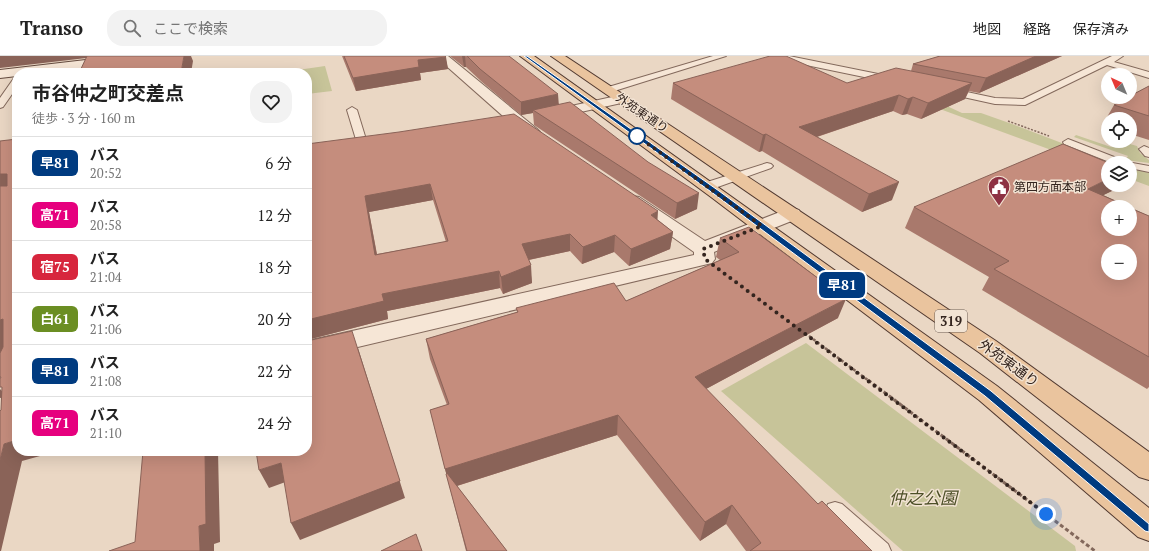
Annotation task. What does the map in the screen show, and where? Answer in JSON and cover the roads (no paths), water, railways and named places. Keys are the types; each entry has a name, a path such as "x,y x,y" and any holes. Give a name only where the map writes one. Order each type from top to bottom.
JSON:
{"main road":[{"name":"外苑東通り","path":"526,56 762,226 988,393 1149,527"},
{"name":"外苑東通り","path":"557,56 988,347 1149,468"}],"street":[{"path":"69,68 152,56"},
{"path":"441,56 518,122 544,140"},
{"path":"0,74 12,75"},
{"path":"495,126 621,99"},
{"path":"356,147 379,143"},
{"path":"312,349 705,259 703,249 620,192"},
{"path":"703,249 792,214"}],"lane":[{"path":"608,90 722,56"},
{"path":"777,56 901,81"},
{"path":"807,62 823,56"},
{"path":"940,90 995,101 1026,102 1119,56"},
{"path":"1106,62 1149,74"},
{"path":"0,105 12,87"},
{"path":"352,110 356,147"},
{"path":"1068,142 1104,156"},
{"path":"708,187 767,166"},
{"path":"1137,166 1149,169"},
{"path":"835,511 880,551"}],"place":[{"name":"第四方面本部","path":"999,206"}],"park label":[{"name":"仲之公園","path":"923,498"}]}
